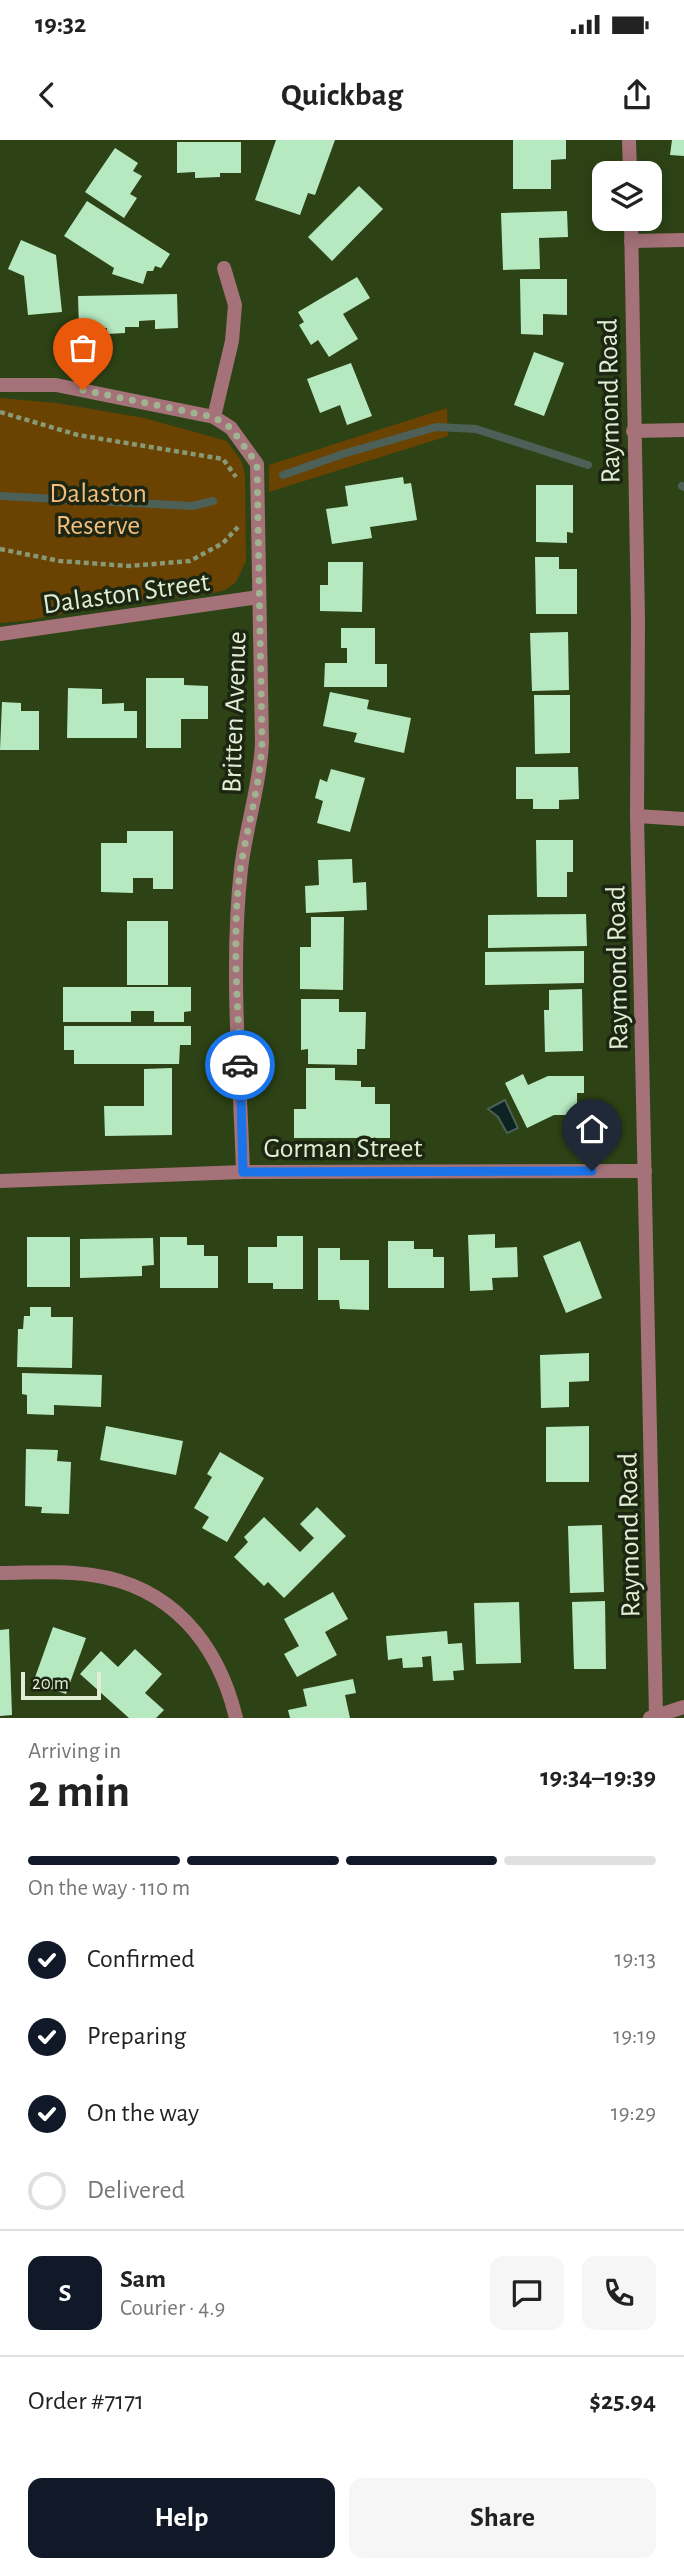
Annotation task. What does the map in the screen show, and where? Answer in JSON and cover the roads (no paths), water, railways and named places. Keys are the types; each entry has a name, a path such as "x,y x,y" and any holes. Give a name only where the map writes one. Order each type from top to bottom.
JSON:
{"street":[{"path":"629,140 630,161"},
{"name":"Raymond Road","path":"631,231 638,620 637,816 653,1717"},
{"path":"631,241 684,240"},
{"path":"0,385 56,385 214,417 232,341 235,304 224,268"},
{"name":"Britten Avenue","path":"214,417 231,428 257,464 261,772 241,867 236,942 243,1172"},
{"path":"633,431 684,430"},
{"name":"Dalaston Street","path":"0,634 259,597"},
{"path":"637,816 684,819"},
{"name":"Gorman Street","path":"0,1181 243,1172 645,1171"},
{"path":"0,1573 94,1575 134,1587 162,1601 184,1618 202,1639 225,1681 236,1718"},
{"path":"653,1717 684,1707"}],"water":[{"path":"505,1100 518,1128 507,1133 498,1117 488,1109"}],"waterway":[{"path":"283,475 436,427 476,429 588,465"},
{"path":"0,496 192,506 213,501"}],"park label":[{"name":"Dalaston Reserve","path":"98,508"}]}
